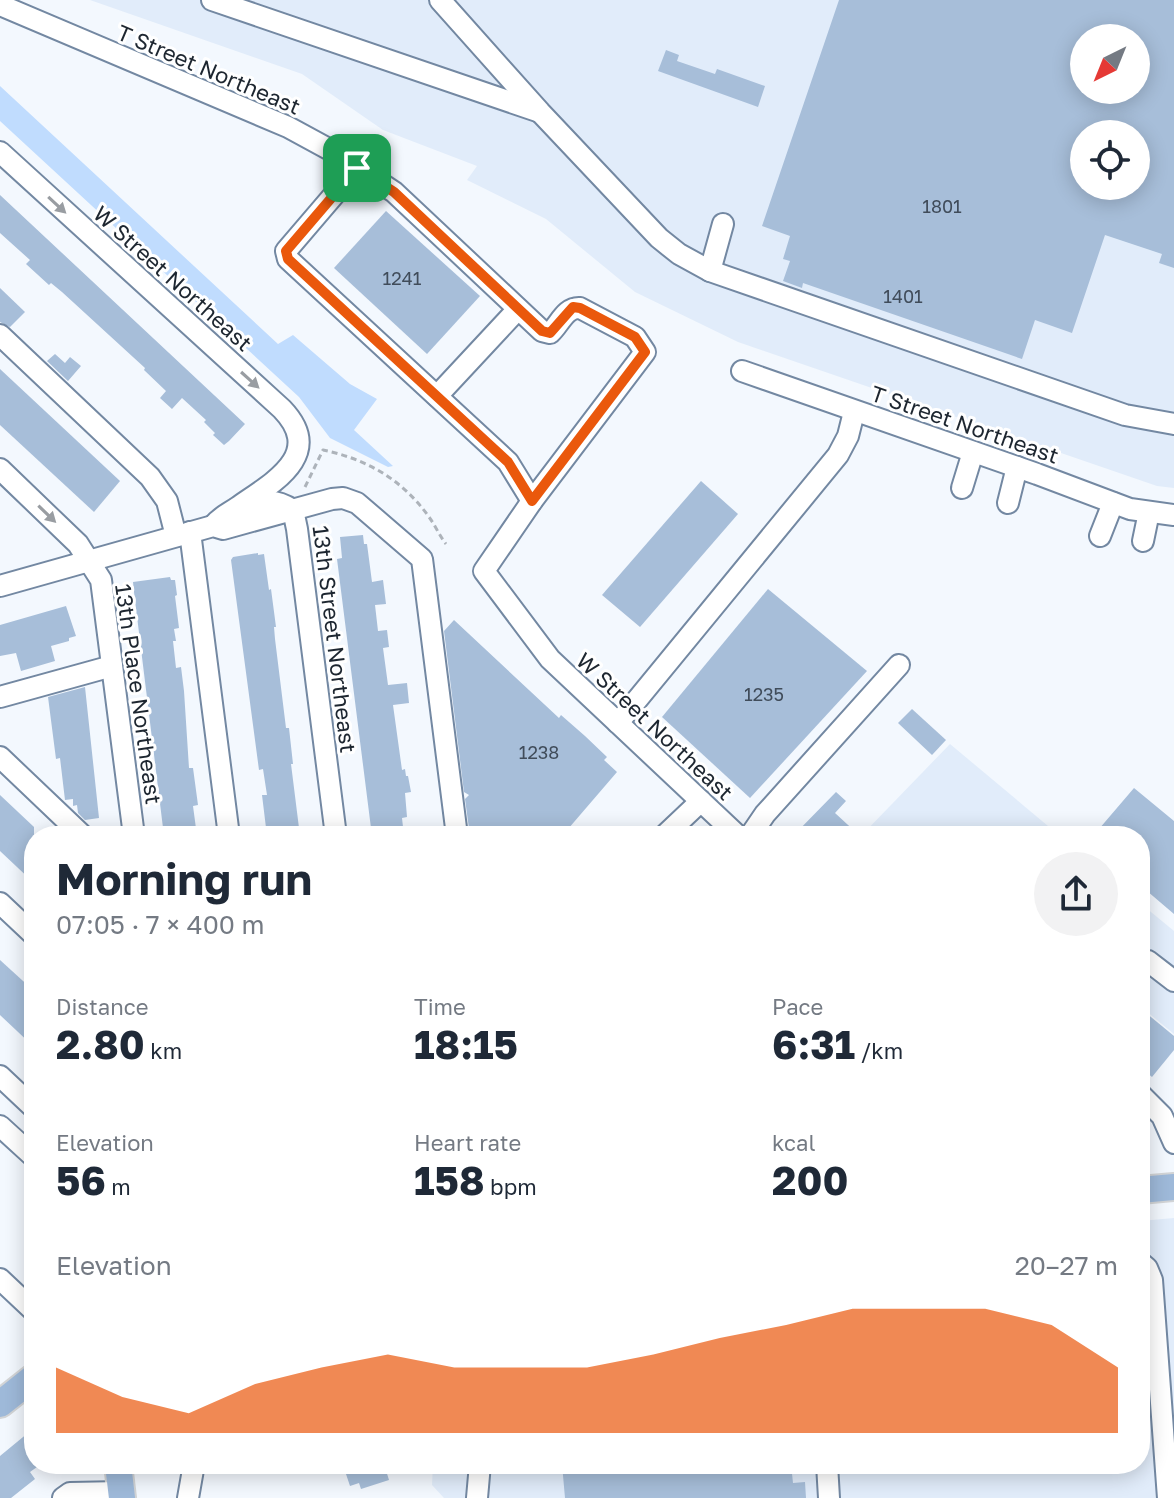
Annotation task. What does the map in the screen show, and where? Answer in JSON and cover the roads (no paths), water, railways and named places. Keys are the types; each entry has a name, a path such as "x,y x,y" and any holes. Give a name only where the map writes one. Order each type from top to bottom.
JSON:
{"main road":[{"path":"1150,1189 1174,1187"},
{"path":"0,1404 24,1385"},
{"path":"119,1474 122,1495"}],"street":[{"path":"212,0 540,112"},
{"path":"440,0 540,112 659,238 679,254 710,271 1125,415 1174,424"},
{"name":"T Street Northeast","path":"0,5 288,127 357,168 394,192 542,331 550,333 573,307 635,337 645,352 532,501"},
{"name":"W Street Northeast","path":"0,152 282,409 294,426 298,448 290,469 234,510"},
{"path":"357,168 286,251 288,259 508,462 532,501"},
{"path":"710,271 723,224"},
{"path":"437,396 518,309"},
{"path":"0,335 150,477 167,501 183,534 227,826"},
{"name":"T Street Northeast","path":"742,371 1130,509 1174,515"},
{"path":"618,723 838,455 848,436 854,412"},
{"path":"962,488 973,452"},
{"path":"1008,503 1017,467"},
{"path":"0,469 91,560"},
{"path":"0,586 213,526 223,529 332,499 343,498 357,503 422,559 456,826"},
{"name":"13th Street Northeast","path":"234,510 267,501 278,501 293,510 335,826"},
{"name":"W Street Northeast","path":"532,501 484,571 550,659 727,826"},
{"path":"1100,536 1113,503"},
{"path":"213,526 221,516 234,510"},
{"path":"1143,541 1149,512"},
{"name":"13th Place Northeast","path":"91,560 101,580 133,826"},
{"path":"757,826 899,665"},
{"path":"0,697 112,666"},
{"path":"0,757 72,826"},
{"path":"675,826 701,801"},
{"path":"0,903 24,926"},
{"path":"1150,963 1174,981"},
{"path":"0,1076 24,1099"},
{"path":"1150,1104 1162,1116 1174,1143"},
{"path":"0,1126 24,1148"},
{"path":"0,1279 24,1302"},
{"path":"1150,1336 1168,1498"},
{"path":"188,1498 192,1474"},
{"path":"477,1498 479,1474"},
{"path":"828,1474 829,1498"},
{"path":"63,1498 70,1493 122,1495"}]}
